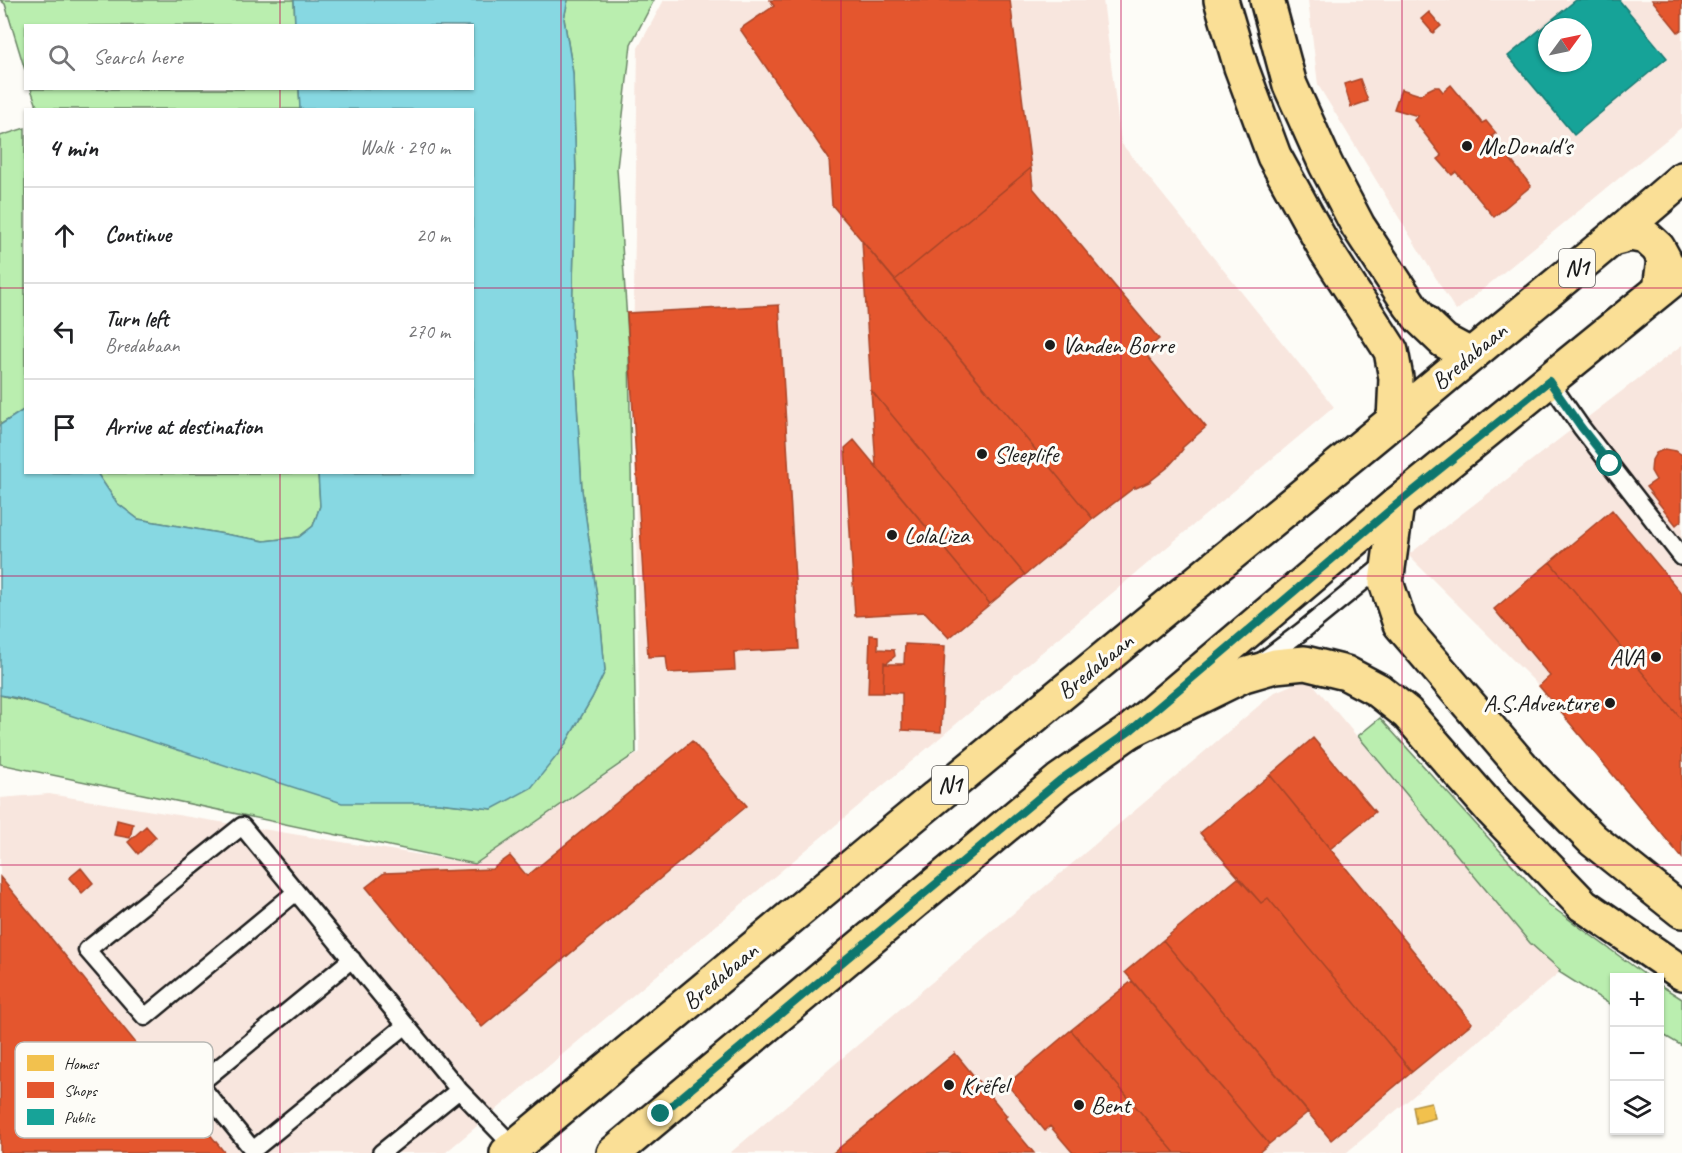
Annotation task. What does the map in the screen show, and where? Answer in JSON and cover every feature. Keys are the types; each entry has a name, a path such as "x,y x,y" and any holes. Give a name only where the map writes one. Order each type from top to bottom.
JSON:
{"main road":[{"path":"1221,0 1241,67 1274,156 1327,252 1390,351 1396,378 1394,420"},
{"path":"1267,0 1290,85 1326,165 1358,226 1420,318 1444,341 1470,355"},
{"name":"Bredabaan","path":"511,1150 1470,355 1612,240 1682,179"},
{"path":"614,1153 1060,780 1130,731 1397,504 1671,281 1658,248 1646,237 1631,234 1612,240"},
{"path":"1397,504 1386,582 1400,624 1538,784 1593,840 1682,911"},
{"path":"1130,731 1244,675 1275,666 1305,663 1346,673 1378,690 1407,713 1491,809 1583,904 1682,973"}],"lane":[{"path":"1549,381 1581,427 1682,557"},
{"path":"1244,675 1389,560"},
{"path":"296,892 145,1017 87,950 242,826 511,1150"},
{"path":"213,1073 352,959"},
{"path":"213,1102 253,1150 406,1024"},
{"path":"381,1153 459,1089"}],"shaded area":[{"path":"664,0 1103,0 1121,143 1334,407 445,1153 0,1153 0,798 49,794 476,864 640,752 633,354 638,48"},
{"path":"1308,0 1682,0 1682,127 1456,311 1318,85"},
{"path":"1682,345 1682,858 1539,686 1408,555"},
{"path":"1308,678 1530,943 1561,971 1346,1153 730,1153 1275,692"}],"green space":[{"path":"0,0 294,0 295,24 24,24 24,67 5,4"},
{"path":"568,0 654,0 631,44 617,168 629,352 636,753 475,864 0,764 0,695 439,803 492,809 563,748 605,671 582,490 572,318 576,175 573,73 564,18"},
{"path":"31,90 299,90 300,108 38,108"},
{"path":"24,128 24,410 0,425 0,136"},
{"path":"98,474 318,474 320,506 313,526 299,537 264,541 138,519 117,503"},
{"path":"1380,718 1548,904 1643,973 1610,973 1610,1004 1559,972 1560,970 1530,943 1358,736"},
{"path":"1664,988 1682,999 1682,1046 1664,1035"}],"water":[{"path":"294,0 568,0 564,19 573,73 576,175 572,318 582,490 605,671 563,748 531,788 492,809 439,803 342,803 17,698 0,695 0,425 24,410 24,474 98,474 117,503 138,519 264,541 299,537 313,526 320,506 318,474 474,474 474,108 300,108 299,90 474,90 474,24 295,24"}],"building: Homes":[{"path":"1431,1102 1435,1118 1416,1123 1413,1106"}],"building: Shops":[{"path":"770,0 1010,0 1031,168 895,280 832,205 829,159 740,29 774,6"},
{"path":"1652,0 1682,0 1682,29 1678,32"},
{"path":"1429,12 1441,26 1433,33 1421,19"},
{"path":"1360,79 1368,101 1351,107 1344,84"},
{"name":"McDonald's","path":"1451,85 1482,123 1486,121 1496,133 1492,136 1531,186 1494,217 1456,172 1452,175 1438,159 1442,156 1414,120 1418,116 1394,109 1401,89 1420,95 1434,87 1439,87 1443,92"},
{"name":"Vanden Borre","path":"1031,168 1033,188 1159,339 1144,352 1206,427 1182,448 1167,468 1149,482 1135,487 1093,519 895,280"},
{"name":"Sleeplife","path":"862,241 1093,519 1025,575 871,390"},
{"path":"779,305 799,649 734,652 735,670 668,673 666,656 648,657 627,313"},
{"path":"871,390 1025,575 990,604 876,466"},
{"name":"LolaLiza","path":"854,440 990,604 949,638 925,612 855,616 845,448"},
{"path":"1665,449 1682,455 1682,520 1676,525 1646,487 1656,480 1651,471 1652,460 1656,453"},
{"name":"AVA","path":"1612,510 1682,594 1682,720 1550,562"},
{"name":"A.S.Adventure","path":"1550,562 1682,720 1682,858 1539,686 1550,676 1494,609"},
{"path":"870,635 878,636 878,649 894,650 895,656 887,663 884,662 883,693 868,693"},
{"path":"905,644 945,646 941,732 902,730 902,693 883,692 884,664 904,664"},
{"path":"1313,738 1375,812 1330,849 1270,775"},
{"path":"692,741 747,806 482,1027 366,887 384,873 492,869 510,856 527,876"},
{"path":"1270,775 1472,1023 1412,1072 1268,898 1261,903 1200,833"},
{"path":"117,820 133,824 130,838 114,835"},
{"path":"146,826 156,837 138,854 128,842"},
{"path":"81,868 93,883 82,893 69,878"},
{"path":"0,877 135,1042 15,1042 15,1138 213,1138 225,1153 0,1153"},
{"path":"1238,878 1261,903 1268,898 1412,1072 1331,1140 1163,940"},
{"path":"1163,940 1308,1112 1269,1144 1125,972"},
{"path":"1132,981 1269,1144 1258,1153 1175,1153 1071,1030"},
{"name":"Bent","path":"1071,1030 1175,1153 1073,1153 1050,1126 1045,1131 1007,1084"},
{"name":"Krëfel","path":"955,1053 1034,1153 833,1153"}],"building: Public":[{"path":"1576,0 1619,0 1667,58 1574,135 1508,56 1538,31 1538,72 1592,72 1592,18 1554,18"}],"place":[{"name":"McDonald's","path":"1467,146"},
{"name":"Vanden Borre","path":"1050,345"},
{"name":"Sleeplife","path":"982,454"},
{"name":"LolaLiza","path":"892,535"},
{"name":"AVA","path":"1656,657"},
{"name":"A.S.Adventure","path":"1610,703"},
{"name":"Krëfel","path":"949,1085"},
{"name":"Bent","path":"1079,1105"}],"route":[{"path":"661,1114 1060,780 1130,731 1397,504 1549,381 1610,464"}]}
